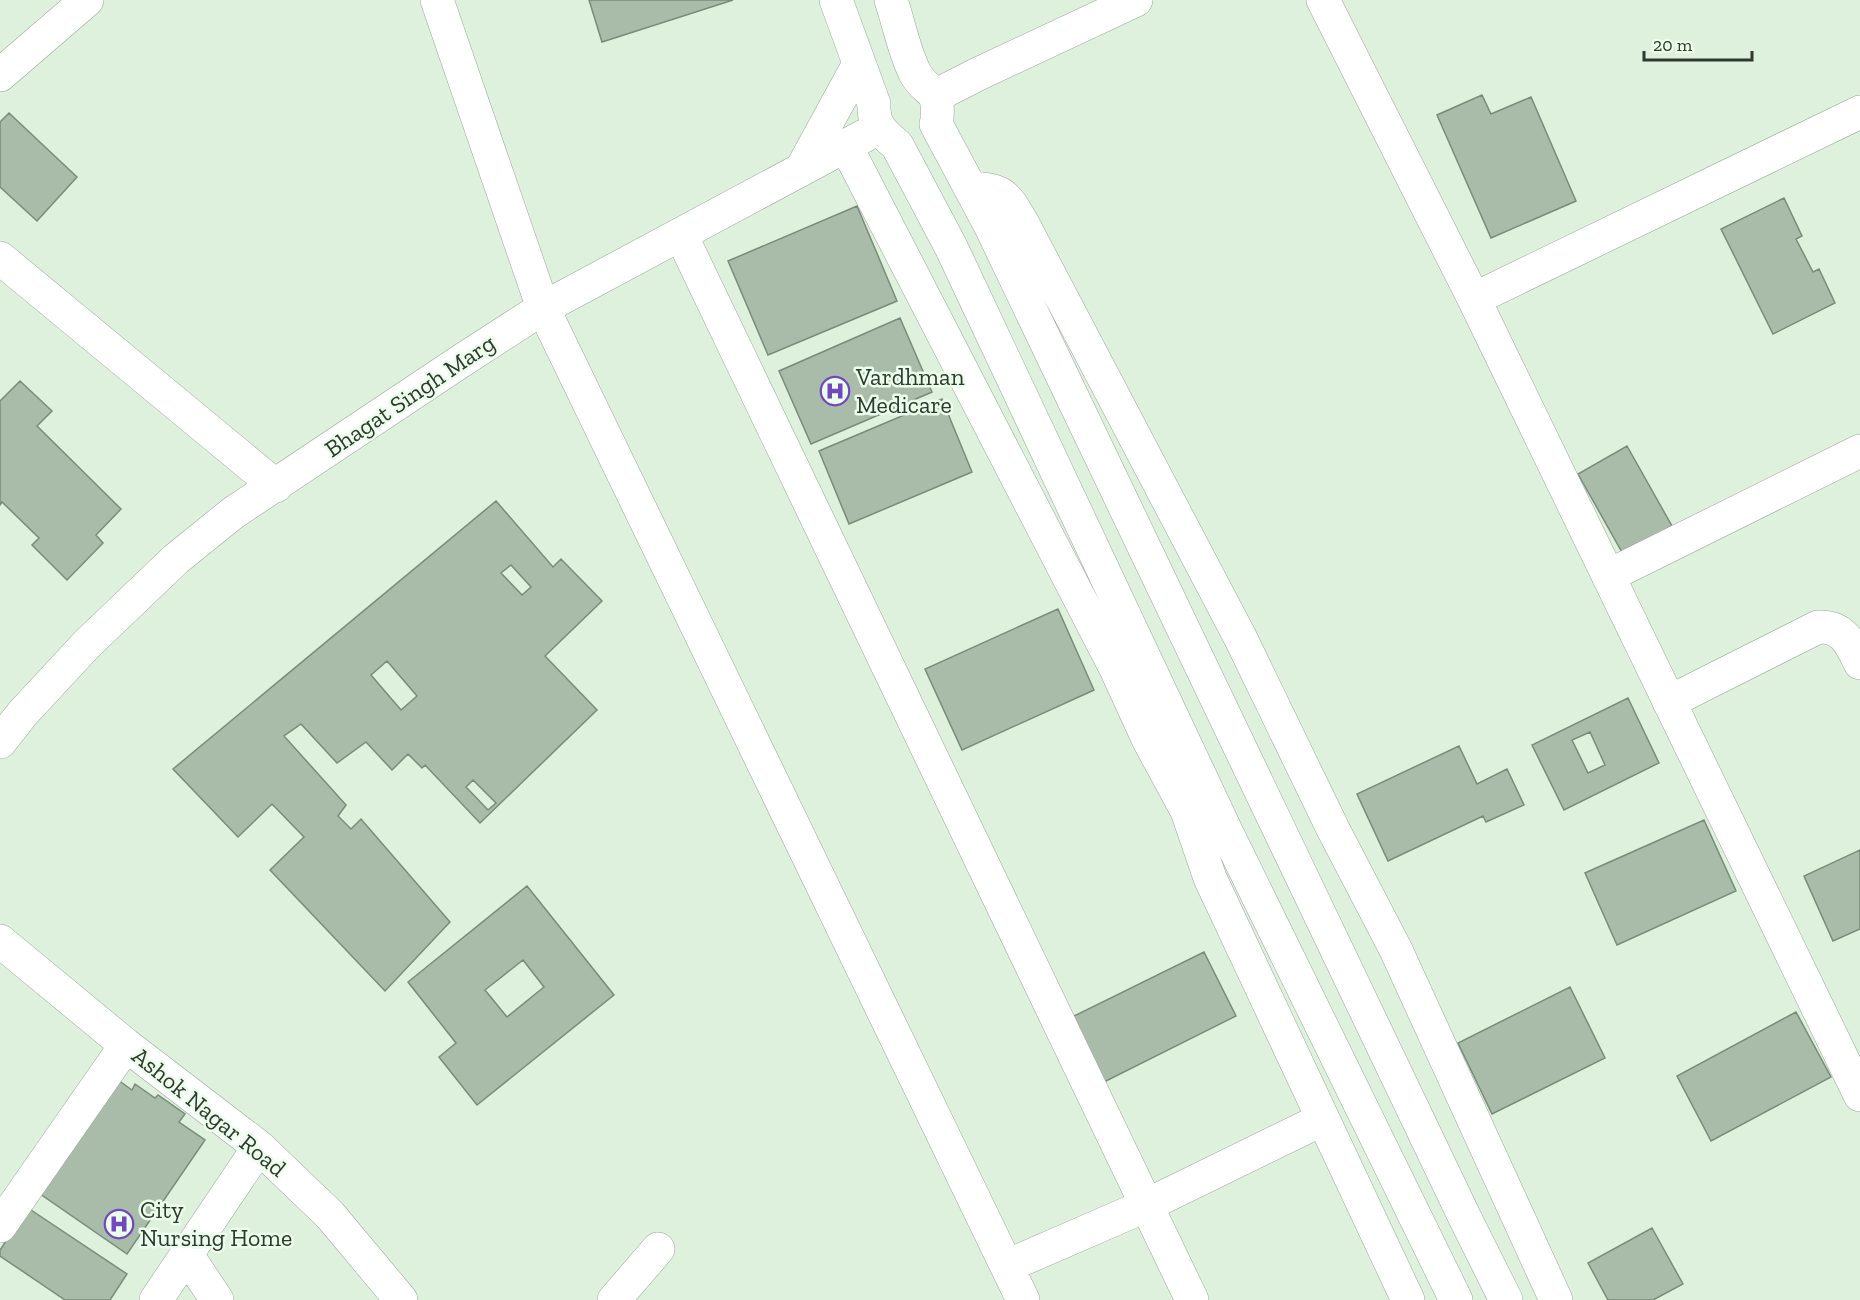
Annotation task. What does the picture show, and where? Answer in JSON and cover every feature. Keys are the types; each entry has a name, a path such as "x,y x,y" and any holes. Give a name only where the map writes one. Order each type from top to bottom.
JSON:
{"street":[{"path":"0,75 87,0"},
{"path":"437,0 543,309 1023,1300"},
{"path":"836,0 874,104 873,114 888,136 951,247 1226,831 1456,1300"},
{"path":"891,0 916,76 936,110 970,188 992,227 1506,1300"},
{"name":"Bhagat Singh Marg","path":"0,742 22,714 87,644 176,559 233,513 461,361 543,309 846,146 888,136 936,110 978,74 1136,0"},
{"path":"1323,0 1474,299 1860,1095"},
{"path":"801,170 860,64"},
{"path":"1474,299 1860,112"},
{"path":"846,146 1116,669 1148,739 1187,811 1210,878 1408,1300"},
{"path":"970,188 993,189 1003,195 1034,245 1241,639 1333,829 1396,950 1556,1300"},
{"path":"681,235 1192,1300"},
{"path":"0,258 276,486"},
{"path":"1608,576 1860,451"},
{"path":"1669,702 1818,627 1831,626 1842,633 1860,663"},
{"name":"Ashok Nagar Road","path":"0,941 126,1045 259,1147 330,1215 401,1300"},
{"path":"0,1226 126,1045"},
{"path":"1007,1266 1146,1206 1323,1119"},
{"path":"156,1300 259,1147"},
{"path":"614,1300 658,1249"},
{"path":"187,1255 217,1300"}],"building":[{"path":"589,0 733,0 602,42"},
{"path":"1482,95 1491,114 1531,97 1576,201 1491,238 1437,115"},
{"path":"9,113 77,177 37,221 0,187 0,122"},
{"path":"1784,198 1802,236 1796,239 1813,272 1819,269 1835,303 1773,334 1721,229"},
{"path":"857,206 897,301 768,355 728,261"},
{"path":"900,318 932,392 811,444 779,371"},
{"path":"20,381 52,411 37,426 121,509 96,535 103,543 67,580 32,545 39,538 2,502 0,505 0,401"},
{"path":"942,399 972,472 849,524 819,451"},
{"path":"1627,446 1672,526 1623,554 1578,474"},
{"path":"496,501 553,567 561,559 602,601 545,656 597,710 480,823 425,765 422,768 408,754 392,770 366,742 337,763 301,724 284,736 346,805 338,816 351,829 361,819 450,922 385,991 270,870 304,837 272,804 238,837 173,769","holes":["511,565 531,587 522,595 501,573","387,661 417,696 401,710 371,675","473,780 496,803 488,810 466,787"]},
{"path":"1058,609 1094,690 962,750 925,669"},
{"path":"1628,698 1659,763 1564,810 1532,745","holes":["1590,732 1605,765 1588,773 1572,740"]},
{"path":"1459,746 1477,784 1507,769 1524,805 1486,822 1483,816 1388,861 1357,794"},
{"path":"1704,820 1736,891 1617,945 1585,873"},
{"path":"1860,850 1860,929 1833,941 1804,876"},
{"path":"527,886 614,995 477,1105 439,1057 456,1043 408,982","holes":["523,960 544,987 507,1017 485,990"]},
{"path":"1204,952 1236,1016 1104,1082 1072,1017"},
{"path":"1570,987 1605,1058 1492,1114 1458,1043"},
{"path":"1796,1012 1831,1077 1711,1141 1677,1076"},
{"path":"111,1075 132,1090 135,1084 155,1098 158,1095 185,1114 179,1122 205,1140 127,1254 33,1189"},
{"path":"28,1208 127,1274 110,1300 65,1300 0,1256 0,1250"},
{"path":"1652,1228 1683,1284 1653,1300 1608,1300 1588,1263"}],"place":[{"name":"Vardhman Medicare","path":"835,391"},
{"name":"City Nursing Home","path":"119,1224"}]}
